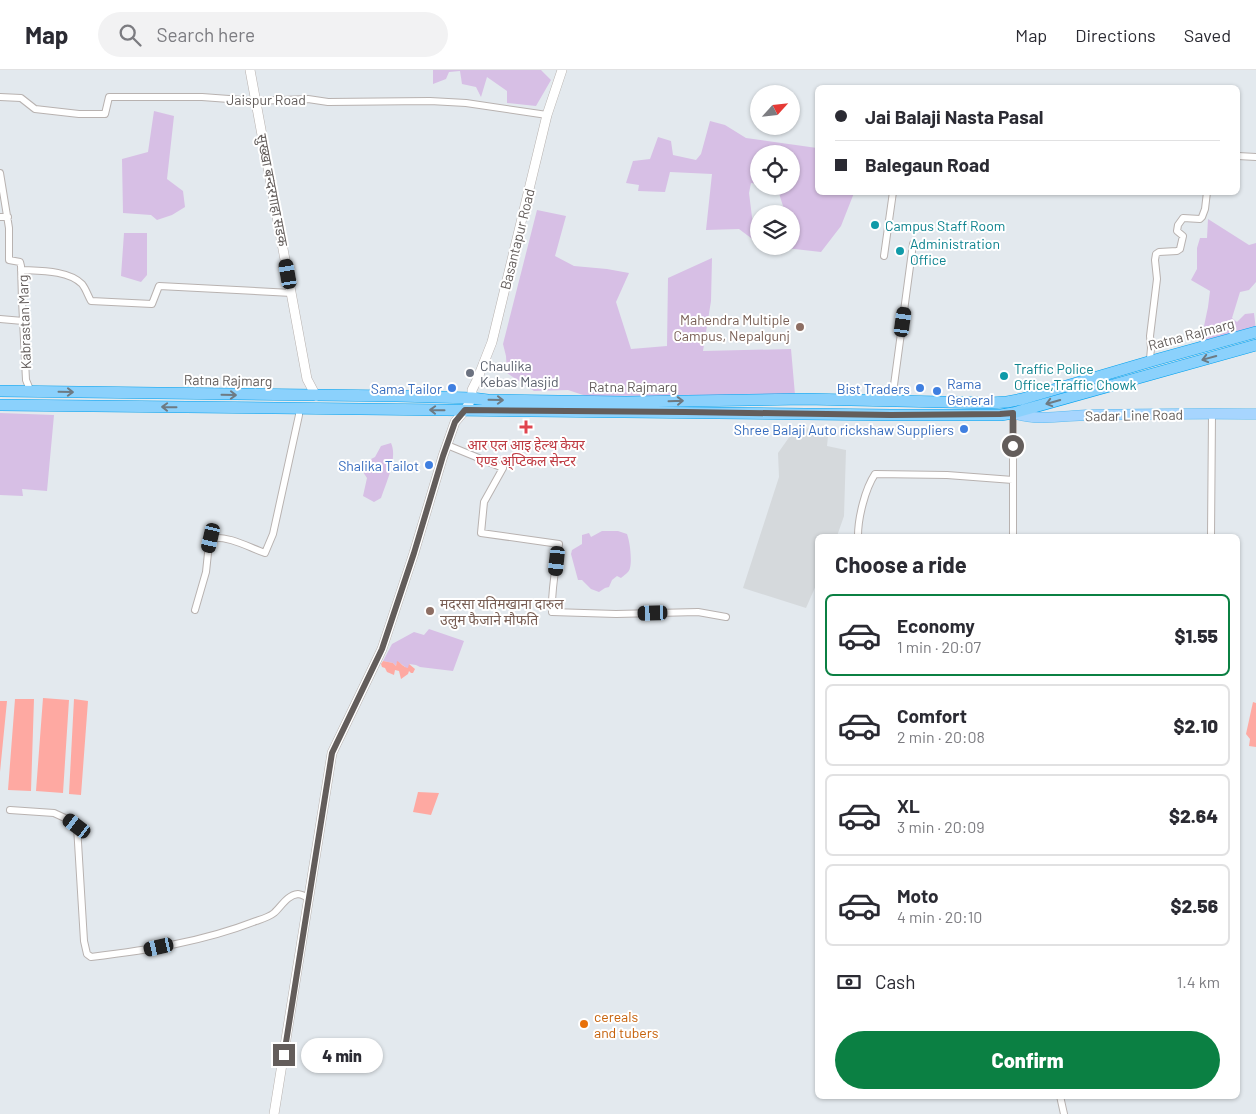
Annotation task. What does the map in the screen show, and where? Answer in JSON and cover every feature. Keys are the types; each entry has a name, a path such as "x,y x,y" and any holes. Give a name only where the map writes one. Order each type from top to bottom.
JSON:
{"highway":[{"name":"Ratna Rajmarg","path":"0,404 299,408 468,404 488,400 626,402 897,400 989,403 1022,399 1256,332"},
{"name":"Ratna Rajmarg","path":"0,391 316,396 685,412 993,415 1013,413 1256,345"}],"main road":[{"name":"Sadar Line Road","path":"1013,413 1034,418 1256,414"}],"street":[{"name":"सुख्खा बन्दरगाहा सडक","path":"250,70 307,378 316,396"},
{"name":"Basantapur Road","path":"274,1114 332,753 382,649 455,422 468,404 492,342 547,115 562,70"},
{"name":"Jaispur Road","path":"0,97 21,98 35,109 79,114 105,114 110,97 202,97 256,101 308,99 328,102 457,102 547,115"},
{"path":"1240,156 1256,158"},
{"name":"Kabrastan Marg","path":"0,173 8,217 9,260 20,262 22,270 26,380 31,392"},
{"path":"884,256 893,195"},
{"path":"1155,360 1150,359 1150,336 1156,284 1156,254 1180,249 1183,236 1177,231 1178,225 1183,218 1200,219 1204,215 1207,195"},
{"path":"0,217 8,217"},
{"path":"897,400 892,400 914,244"},
{"path":"0,260 9,260"},
{"path":"22,270 54,272 72,277 82,285 91,301 152,304 159,286 292,293"},
{"path":"0,319 23,321"},
{"path":"196,610 206,572 211,538 216,537 239,542 265,553 273,534 299,408"},
{"path":"1013,413 1013,534"},
{"path":"1211,534 1212,414"},
{"path":"447,445 503,468 484,502 481,533 559,544 552,596 552,612 616,614 698,612 726,617"},
{"path":"858,534 862,507 875,474 1013,480"},
{"path":"10,810 54,813 68,819 77,826 84,942 86,954 91,957 177,945 213,936 247,925 272,914 290,897 298,894 309,898"},
{"path":"1061,1099 1064,1114"}],"shaded area":[{"path":"433,70 541,70 551,80 536,106 507,103 507,91 487,77 481,97 476,87 462,84 460,71 449,72 446,79 433,84"},
{"path":"154,111 174,116 167,179 183,191 185,207 172,215 157,220 151,215 123,213 122,159 148,152"},
{"path":"710,121 725,125 746,138 796,145 750,145 750,237 739,229 706,230 712,174 670,172 665,192 638,191 639,185 626,183 633,161 650,159 658,137 671,141 673,155 696,160 701,154"},
{"path":"800,146 815,148 815,195 853,195 841,226 821,252 800,250 800,205 783,205 780,195 800,195"},
{"path":"537,210 566,216 555,256 574,266 629,273 616,302 631,349 667,346 668,278 712,258 711,301 703,351 791,349 795,395 586,396 568,390 534,391 507,373 503,344"},
{"path":"1208,219 1249,245 1256,243 1256,282 1249,290 1240,292 1232,318 1237,322 1245,314 1254,313 1256,330 1197,345 1204,334 1210,291 1191,280 1197,269 1197,248 1200,238 1207,238"},
{"path":"124,233 147,233 147,275 141,282 121,276"},
{"path":"0,413 54,415 47,491 22,489 23,496 0,495"},
{"path":"829,427 827,446 846,450 844,516 838,534 815,534 815,588 806,608 743,588 779,477 778,453 795,429"},
{"path":"391,443 393,456 391,470 381,498 374,502 363,496 367,478 361,469 361,464 375,457 381,446"},
{"path":"602,531 618,531 627,534 631,560 628,573 621,578 617,576 612,580 609,587 599,592 591,589 582,580 578,580 571,554 572,550 582,544 582,535 589,533 591,537"},
{"path":"429,629 464,641 453,671 409,664 409,669 397,662 396,666 393,663 383,661 392,644 414,632 424,635"},
{"path":"383,661 393,663 396,666 397,661 408,668 409,664 415,669 413,673 409,671 401,679 399,671 395,670 394,675 382,667"},
{"path":"43,698 69,700 63,793 36,791"},
{"path":"15,699 34,699 31,791 8,790"},
{"path":"74,699 88,701 81,795 69,794"},
{"path":"0,701 7,701 0,772"},
{"path":"1253,702 1256,703 1256,747 1249,746 1250,739 1246,734"},
{"path":"418,792 439,793 431,815 413,812"}],"place":[{"name":"Campus Staff Room","path":"875,225"},
{"name":"Administration Office","path":"900,251"},
{"name":"Mahendra Multiple Campus, Nepalgunj","path":"800,327"},
{"name":"Chaulika Kebas Masjid","path":"470,373"},
{"name":"Traffic Police Office,Traffic Chowk","path":"1004,376"},
{"name":"Sama Tailor","path":"452,388"},
{"name":"Bist Traders","path":"920,388"},
{"name":"Rama General","path":"937,391"},
{"name":"आर एल आइ हेल्थ केयर एण्ड अ्प्टिकल सेन्टर","path":"526,427"},
{"name":"Shree Balaji Auto rickshaw Suppliers","path":"964,429"},
{"name":"Shalika Tailot","path":"429,465"},
{"name":"मदरसा यतिमखाना दारुल उलुम फैजाने माैफति","path":"430,611"},
{"name":"cereals and tubers","path":"584,1024"}],"route":[{"path":"284,1055 332,753 382,649 414,553 443,456 455,422 465,410 891,415 1013,413 1013,446"}]}
